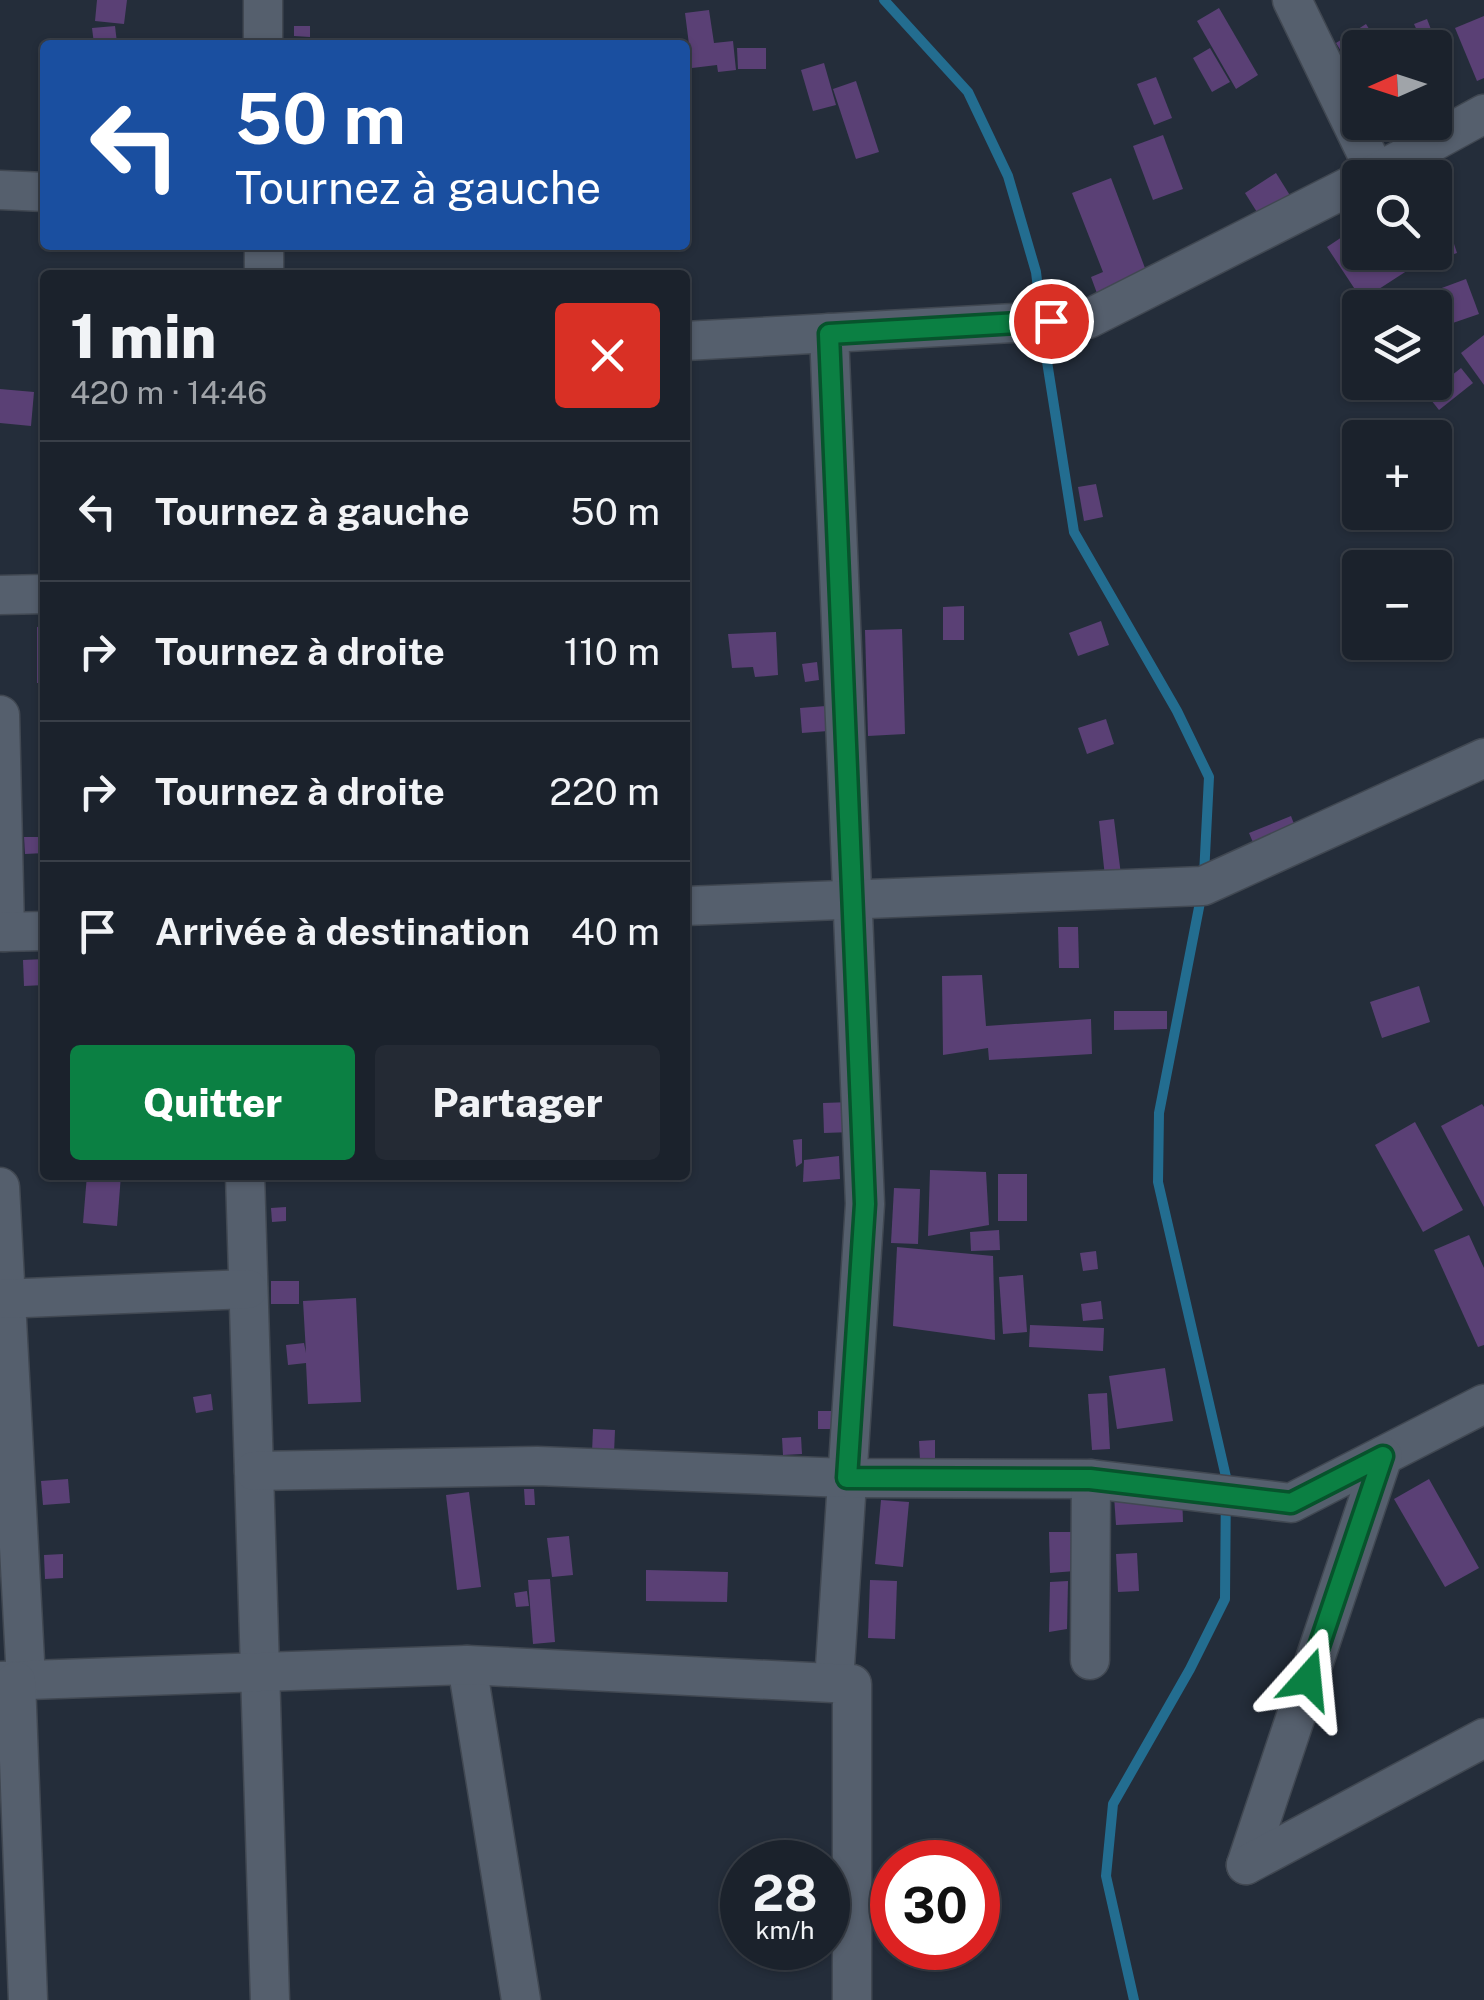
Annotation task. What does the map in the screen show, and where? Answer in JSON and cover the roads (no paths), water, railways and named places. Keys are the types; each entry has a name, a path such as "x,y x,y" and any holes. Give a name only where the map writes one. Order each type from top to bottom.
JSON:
{"street":[{"path":"263,0 263,40"},
{"path":"1292,0 1361,160"},
{"path":"1399,160 1484,114"},
{"path":"0,190 40,192"},
{"path":"690,341 1088,319 1342,190"},
{"path":"829,334 865,1204 834,1682"},
{"path":"0,595 40,594"},
{"path":"0,715 2,932 40,930"},
{"path":"690,906 1203,886 1484,758"},
{"path":"245,1180 270,2000"},
{"path":"0,1187 14,1681 28,2000"},
{"path":"3,1299 248,1290"},
{"path":"254,1471 537,1466 847,1478 1090,1479 1291,1503 1484,1404"},
{"path":"1383,1456 1246,1865 1484,1738"},
{"path":"1090,1479 1090,1660"},
{"path":"14,1681 467,1665 852,1684 852,2000"},
{"path":"467,1665 521,2000"}],"waterway":[{"path":"884,0 968,92 1008,176 1036,272 1041,313"},
{"path":"1042,330 1074,532 1177,711 1209,777 1204,875"},
{"path":"1134,2000 1106,1876 1113,1804 1225,1599 1226,1477 1158,1182 1159,1113 1202,892"}]}
